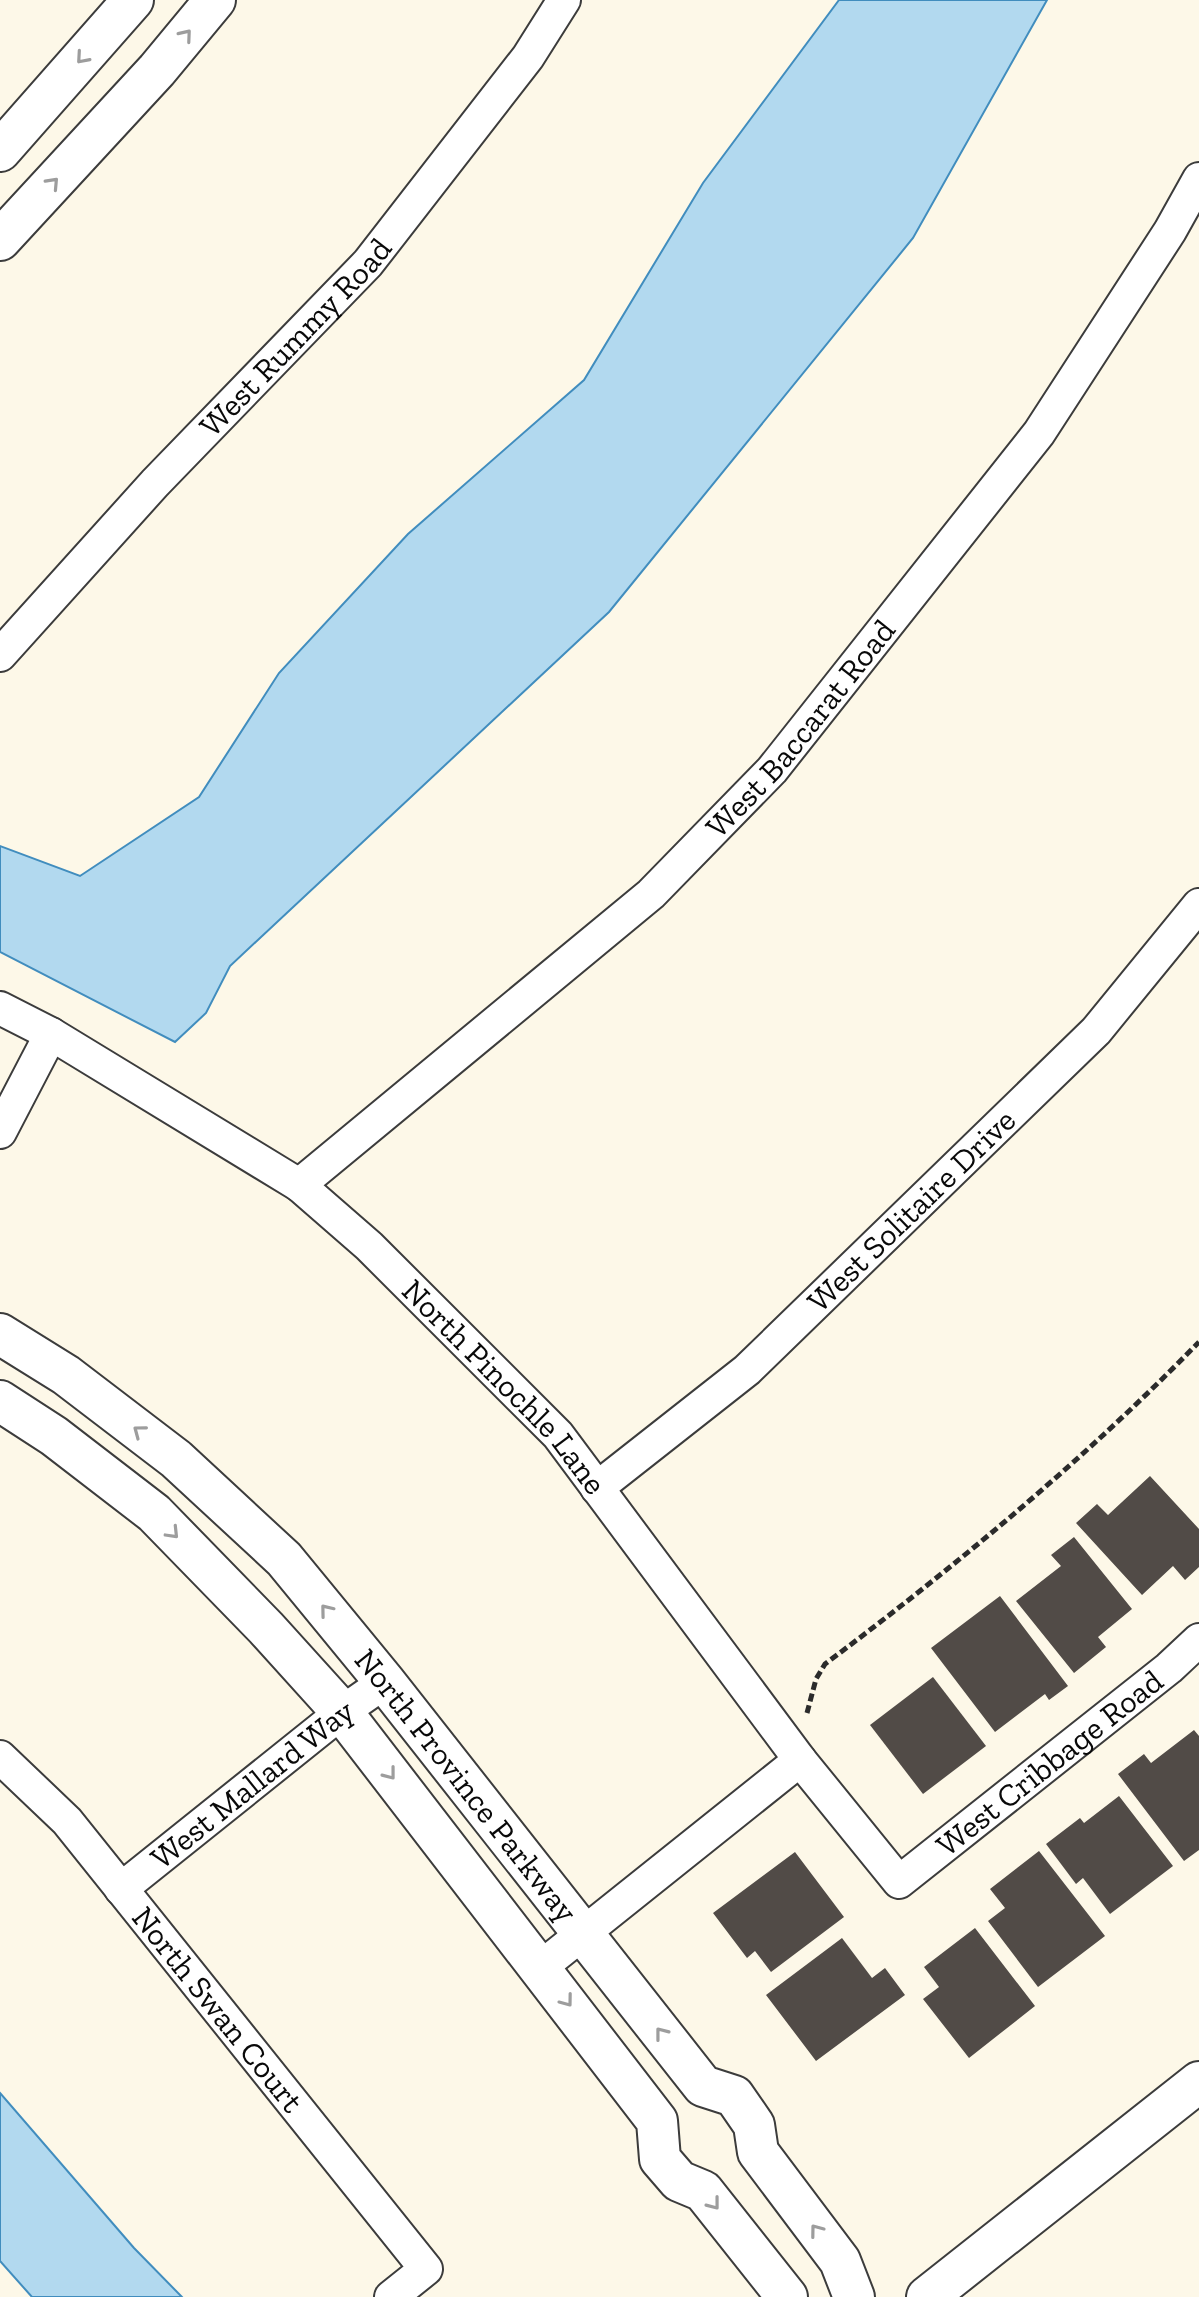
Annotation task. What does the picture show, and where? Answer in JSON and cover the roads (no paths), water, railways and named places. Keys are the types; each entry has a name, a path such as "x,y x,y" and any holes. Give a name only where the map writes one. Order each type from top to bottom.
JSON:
{"street":[{"path":"0,151 133,0"},
{"path":"0,240 157,70 215,0"},
{"name":"West Rummy Road","path":"0,655 155,483 368,263 528,57 564,0"},
{"name":"West Baccarat Road","path":"299,1185 651,894 772,770 1039,433 1170,231 1199,179"},
{"name":"West Solitaire Drive","path":"597,1488 747,1370 837,1283 1096,1031 1199,905"},
{"name":"North Pinochle Lane","path":"0,1008 51,1034 299,1185 369,1246 558,1435 791,1748 899,1882"},
{"path":"0,1132 51,1034"},
{"name":"North Province Parkway","path":"0,1334 66,1375 176,1459 284,1559 385,1682 703,2086 734,2096 754,2125 758,2152 840,2261 854,2297"},
{"name":"North Province Parkway","path":"0,1401 54,1436 154,1513 266,1628 342,1712 657,2121 660,2159 679,2181 703,2191 787,2297"},
{"name":"West Cribbage Road","path":"899,1882 1169,1668 1199,1640"},
{"name":"West Mallard Way","path":"121,1889 342,1712 385,1682"},
{"path":"541,1967 583,1935 791,1748"},
{"name":"North Swan Court","path":"0,1757 67,1821 426,2269 391,2297"},
{"path":"927,2297 1199,2082"}],"water":[{"path":"839,0 1047,0 913,238 609,612 230,966 206,1013 175,1042 0,952 0,846 80,876 199,797 279,673 408,534 584,380 703,183"},
{"path":"0,2093 134,2248 182,2297 32,2297 0,2261"}]}
